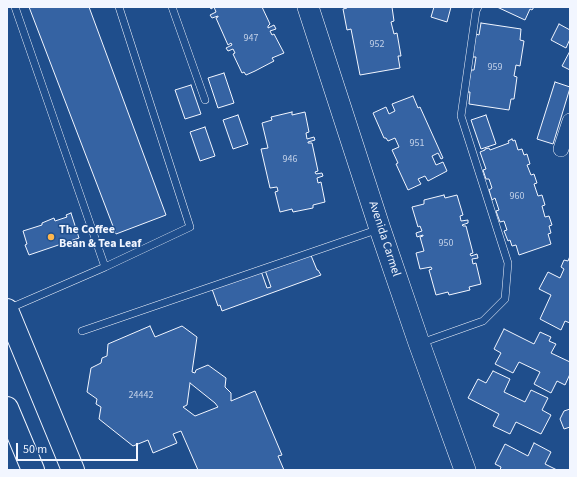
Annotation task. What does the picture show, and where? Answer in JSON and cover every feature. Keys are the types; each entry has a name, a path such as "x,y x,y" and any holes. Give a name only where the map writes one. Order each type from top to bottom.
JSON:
{"main road":[{"path":"7,310 73,470"},
{"path":"7,408 33,470"}],"street":[{"name":"Avenida Carmel","path":"308,7 380,229 465,470"},
{"path":"562,149 570,121"}],"lane":[{"path":"14,7 105,267"},
{"path":"7,310 105,267 190,227 119,7"},
{"path":"172,7 205,100"},
{"path":"419,343 483,321 505,298 508,263 461,116 476,11 478,7"},
{"path":"82,331 380,229"}],"building":[{"path":"29,7 89,7 166,215 116,234"},
{"path":"214,7 262,7 270,24 268,28 274,25 276,29 270,31 272,35 274,34 284,53 272,58 274,61 255,71 246,75 244,72 242,73 233,54 235,53 233,49 228,51 226,48 232,45 231,43 228,45 216,18 218,16 212,18 210,15 216,12"},
{"path":"347,7 392,7 394,21 391,22 394,34 397,33 401,56 398,56 400,68 360,75 351,29 347,30 343,9"},
{"path":"434,7 451,7 447,22 431,17"},
{"path":"497,7 534,7 532,10 530,9 525,20"},
{"path":"481,23 521,29 520,40 524,41 520,66 516,65 514,76 517,77 514,99 511,99 509,110 469,104 470,92 467,92 471,70 474,70 476,57 472,57 476,34 479,35"},
{"path":"559,24 570,30 570,39 566,48 551,40"},
{"path":"570,51 570,70 562,66"},
{"path":"224,73 234,103 218,108 208,78"},
{"path":"555,82 570,88 553,144 537,139"},
{"path":"191,85 201,114 185,119 175,90"},
{"path":"413,96 418,108 420,107 443,158 441,159 438,153 432,156 436,165 443,162 447,171 428,181 425,176 418,179 421,184 408,190 396,164 398,163 392,150 399,147 395,138 388,141 384,138 373,113 386,107 389,114 395,111 392,104"},
{"path":"292,112 292,115 305,112 309,132 306,133 307,139 314,137 315,140 308,143 312,143 318,171 315,172 316,174 322,173 323,176 317,178 318,183 321,182 325,202 313,205 313,208 293,212 292,209 280,212 275,192 278,191 277,187 270,188 261,149 268,148 262,123 272,120 271,117"},
{"path":"238,115 248,144 233,149 223,120"},
{"path":"486,115 496,144 481,149 471,120"},
{"path":"205,127 215,156 200,161 190,132"},
{"path":"512,139 513,141 515,140 518,150 522,149 524,155 527,154 530,164 527,165 531,175 534,174 537,183 534,184 538,196 542,195 545,205 542,206 545,217 549,216 552,225 549,226 551,233 548,234 551,244 519,255 516,245 512,246 510,240 508,241 504,231 507,230 504,221 500,222 496,211 499,210 495,198 492,200 489,190 492,188 489,179 486,179 483,170 486,169 480,152 485,149 489,148 490,150 509,143 508,141"},
{"path":"444,195 445,198 457,195 463,215 460,216 461,221 468,220 468,223 462,225 466,226 473,253 470,254 471,256 477,254 478,258 472,259 473,264 476,263 481,284 469,287 470,290 449,295 448,292 436,295 429,270 432,269 431,267 420,269 416,253 424,251 420,237 423,235 417,237 416,233 422,231 420,226 418,227 412,207 424,204 424,200"},
{"path":"71,213 79,238 29,255 25,245 27,244 23,231 42,225 42,223 54,218 55,221 67,217 66,215"},
{"path":"310,253 317,270 321,275 222,311 220,305 218,306 212,289 261,271 267,288 271,287 265,270"},
{"path":"570,256 570,323 565,321 561,330 540,319 551,295 539,289 548,272 560,278 564,269 561,267 564,260 568,261"},
{"path":"150,326 155,337 182,326 197,337 192,372 195,373 196,370 208,365 226,378 225,387 231,393 231,401 255,391 282,455 278,456 284,470 198,470 181,431 173,434 177,443 153,453 148,440 133,446 99,419 101,407 96,404 97,399 87,392 91,368 101,363 102,358 107,356 108,344","holes":["190,383 218,407 195,416 183,407 187,405"]},
{"path":"504,329 534,344 540,332 551,337 549,341 556,344 551,353 570,362 570,374 565,385 557,381 551,393 534,384 540,372 519,362 513,373 495,364 501,353 494,349"},
{"path":"493,371 510,379 504,392 525,402 531,390 548,398 542,410 551,415 541,434 516,422 510,434 493,426 499,414 468,398 478,379 486,383"},
{"path":"570,409 570,427 564,429 560,419 564,411"},
{"path":"534,443 551,452 545,464 557,470 500,470 501,467 495,464 505,444 528,456"}],"place":[{"name":"The Coffee Bean & Tea Leaf","path":"51,237"}]}
